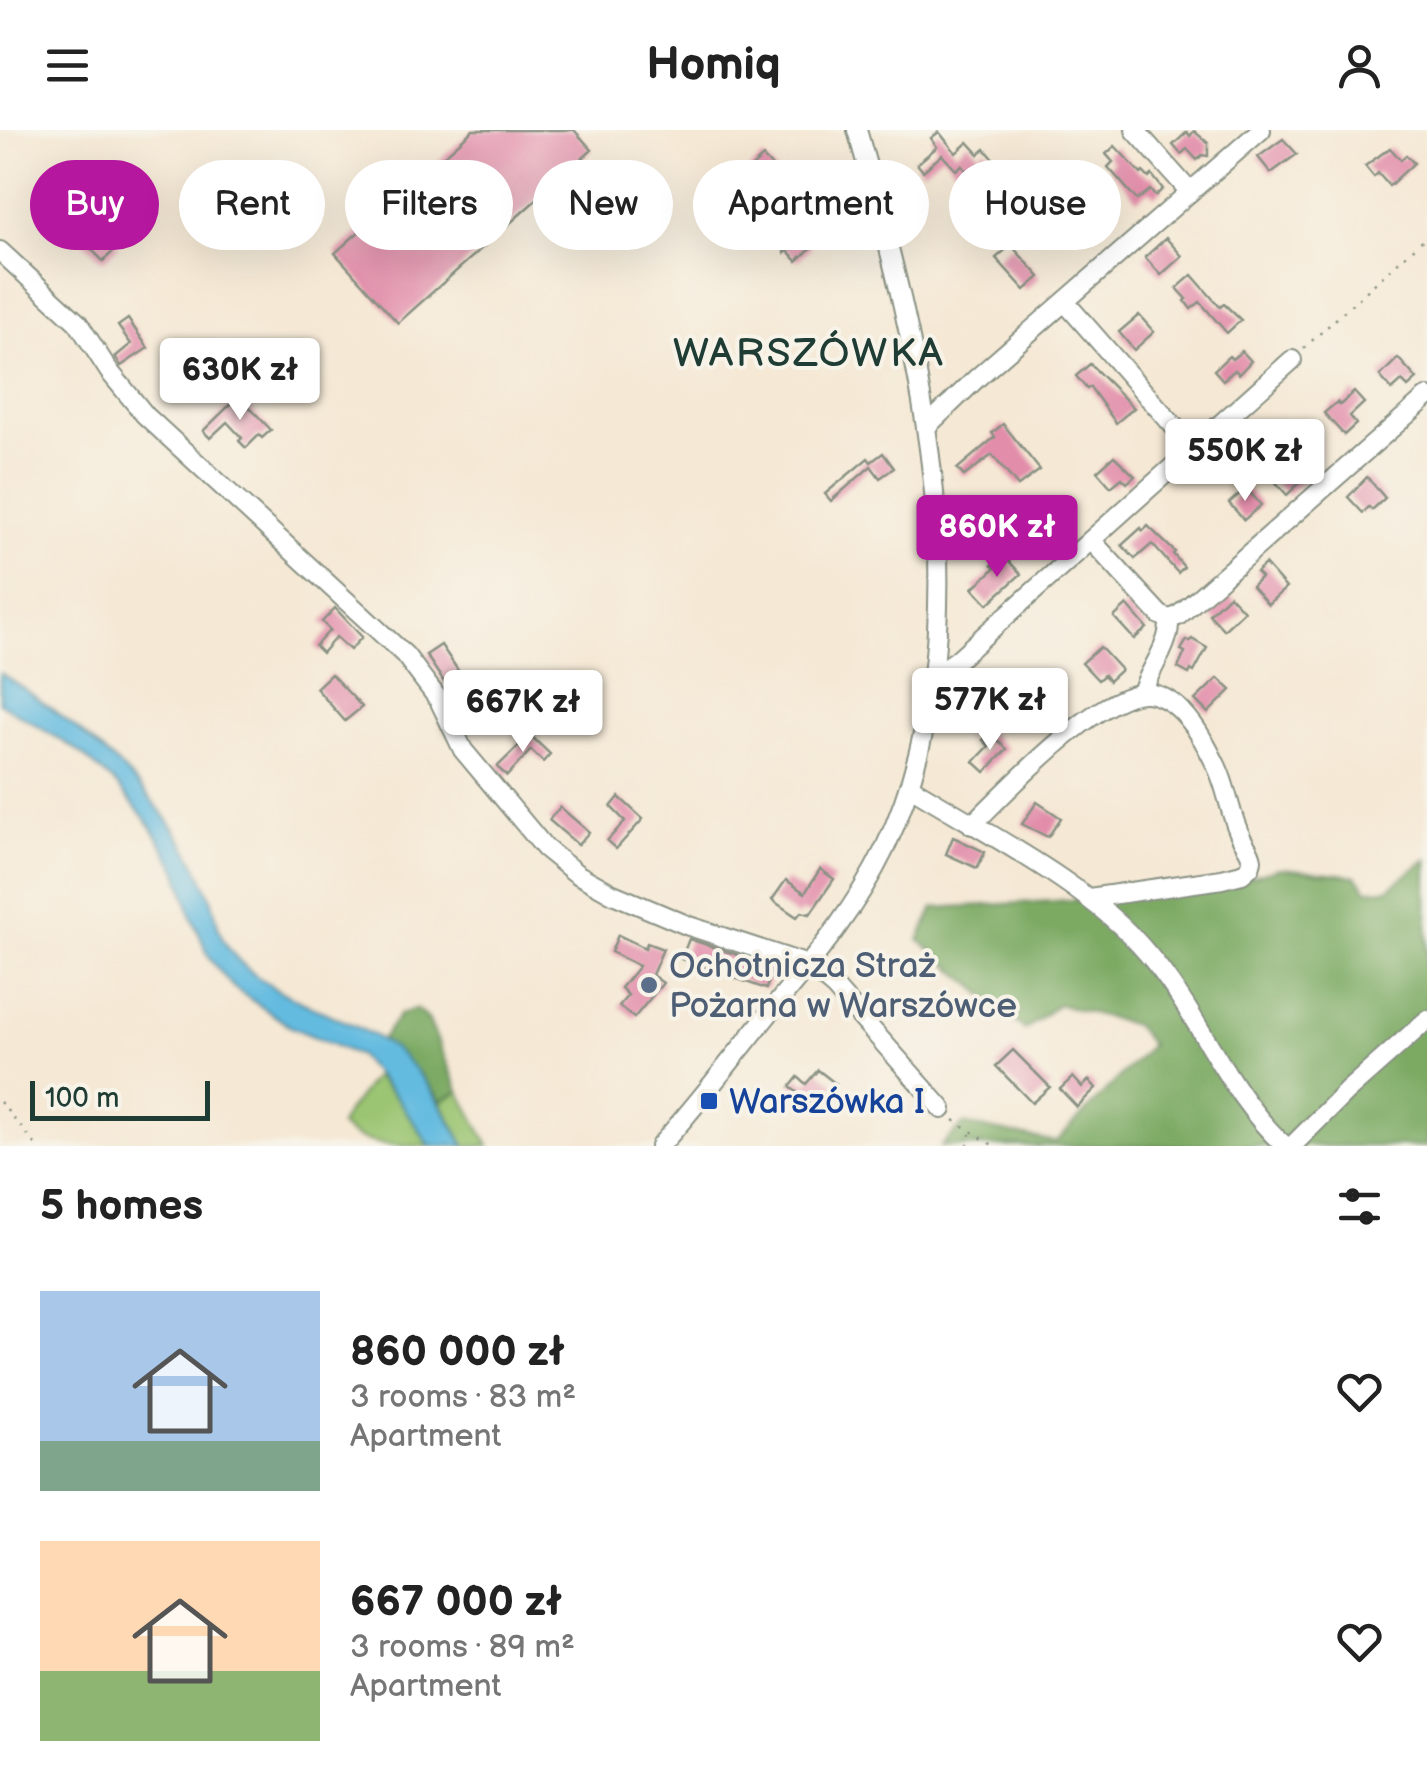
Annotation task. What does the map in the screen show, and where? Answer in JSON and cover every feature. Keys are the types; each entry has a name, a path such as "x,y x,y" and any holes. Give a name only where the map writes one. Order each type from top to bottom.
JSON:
{"street":[{"path":"660,1146 808,965 867,882 898,818 925,731 934,676 935,533 926,427 891,254 857,130"},
{"path":"1135,130 1190,192"},
{"path":"926,427 1261,130"},
{"path":"0,251 78,324 145,415 405,656 438,700 463,750 545,848 577,874 613,894 690,926 808,965 835,988 942,1109"},
{"path":"1065,302 1194,448"},
{"path":"934,676 958,660 1292,360"},
{"path":"1169,620 1427,396"},
{"path":"1091,540 1169,620"},
{"path":"1142,692 1167,640 1169,620"},
{"path":"972,825 1071,733 1112,703 1142,692 1169,702 1200,734 1221,777 1252,862 1246,871 1233,877 1089,898"},
{"path":"909,786 1089,898 1131,934 1161,970 1251,1110 1284,1146"},
{"path":"1292,1146 1346,1091 1427,1020"}],"path":[{"path":"1292,360 1427,236"},
{"path":"0,1102 37,1146"},
{"path":"942,1109 994,1146"},
{"path":"968,1146 970,1132"}],"green space":[{"path":"1427,859 1427,1146 941,1146 964,1124 1056,1142 1151,1045 1135,1025 1058,1004 1025,1030 919,940 934,908 1196,893 1280,868 1356,876 1367,890 1388,889"},
{"path":"416,1009 428,1019 459,1091 441,1101 421,1075 381,1040 400,1014"},
{"path":"375,1076 398,1099 430,1146 370,1141 340,1126"},
{"path":"459,1091 489,1146 465,1146 441,1102"}],"water":[{"path":"0,673 79,731 154,803 191,855 210,896 223,940 242,963 278,990 362,1029 395,1050 430,1088 465,1146 430,1146 398,1099 358,1055 291,1027 233,987 210,959 178,871 151,826 117,785 77,750 0,703"}],"building":[{"path":"473,130 574,130 592,150 581,160 533,160 533,203 513,220 513,160 439,160"},
{"path":"1194,131 1208,143 1208,156 1197,160 1187,149 1181,154 1173,145 1187,132 1190,136"},
{"path":"939,132 956,153 968,142 979,154 985,149 994,160 949,162 942,155 929,166 929,160 922,160 937,147 931,138"},
{"path":"1283,139 1297,154 1271,173 1258,157"},
{"path":"1115,146 1141,174 1149,178 1152,175 1163,189 1155,196 1150,190 1137,200 1121,182 1121,160 1111,160 1106,154"},
{"path":"1390,148 1401,160 1406,155 1414,163 1389,186 1365,166"},
{"path":"1166,238 1182,256 1161,275 1145,257"},
{"path":"345,244 345,250 480,250 398,323 335,253"},
{"path":"92,250 115,250 103,261"},
{"path":"784,250 809,250 797,261 788,251"},
{"path":"1005,250 1016,250 1040,277 1025,290 996,258"},
{"path":"1192,275 1220,307 1224,304 1241,320 1227,333 1200,302 1191,309 1177,288"},
{"path":"1139,315 1154,332 1134,350 1119,332"},
{"path":"128,319 148,348 121,366 115,357 131,344 118,326"},
{"path":"1242,351 1251,361 1239,374 1235,370 1223,380 1214,370 1229,356 1232,359"},
{"path":"1398,358 1417,379 1408,387 1402,381 1392,390 1380,376"},
{"path":"1090,364 1134,408 1116,423 1090,387 1087,389 1076,376"},
{"path":"1354,392 1364,403 1350,416 1356,424 1344,435 1324,413"},
{"path":"239,396 271,430 246,448 227,422 210,438 203,431"},
{"path":"1003,424 1040,470 1018,486 992,455 964,476 957,469 995,437 992,433"},
{"path":"883,453 894,468 880,478 871,466 831,501 825,494 868,458 871,462"},
{"path":"1114,456 1135,476 1127,483 1122,478 1111,487 1097,471"},
{"path":"1291,463 1305,478 1287,495 1273,479"},
{"path":"1367,477 1385,498 1363,513 1348,497"},
{"path":"1246,488 1261,505 1244,520 1229,503"},
{"path":"1148,526 1175,552 1184,567 1178,573 1152,544 1135,559 1122,545"},
{"path":"1003,555 1021,574 988,604 973,588"},
{"path":"1265,564 1286,588 1268,604 1252,586 1261,577 1256,572"},
{"path":"1229,595 1244,611 1224,630 1209,614"},
{"path":"1127,605 1147,628 1134,639 1114,617"},
{"path":"335,608 362,637 350,650 336,637 322,653 315,646 330,630 322,622"},
{"path":"1192,639 1207,648 1189,674 1178,668 1185,652 1181,650"},
{"path":"441,645 471,690 456,700 426,655"},
{"path":"1100,647 1121,670 1109,681 1104,675 1098,680 1082,663"},
{"path":"331,674 362,707 345,721 316,688"},
{"path":"1218,678 1231,690 1208,713 1195,700"},
{"path":"989,733 1007,749 985,772 974,762 989,746 983,740"},
{"path":"530,735 550,754 543,762 531,750 507,776 497,767"},
{"path":"619,797 643,819 616,849 607,841 625,821 611,807"},
{"path":"1037,802 1061,818 1048,837 1022,824"},
{"path":"560,807 589,832 578,845 549,820"},
{"path":"953,837 985,852 977,868 946,854"},
{"path":"820,869 834,879 810,914 801,912 797,917 772,900 786,880 805,893"},
{"path":"618,935 645,948 647,943 663,949 652,975 663,983 634,1018 619,1006 628,995 621,988 639,966 611,952"},
{"path":"689,939 774,967 766,989 681,959"},
{"path":"1013,1050 1050,1087 1032,1103 996,1066"},
{"path":"818,1070 836,1084 819,1105 790,1087 798,1077 806,1084"},
{"path":"1073,1077 1082,1087 1089,1080 1096,1088 1077,1107 1060,1089"}],"place":[{"name":"Ochotnicza Straż Pożarna w Warszówce","path":"649,985"},
{"name":"Warszówka I","path":"709,1101"}],"district":[{"name":"WARSZÓWKA","path":"809,352"}]}
